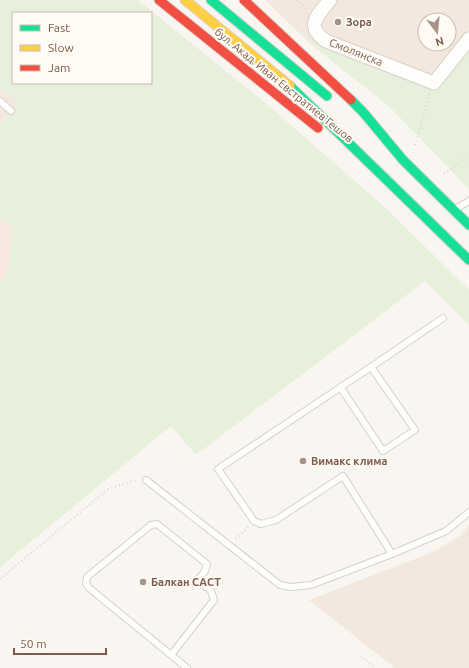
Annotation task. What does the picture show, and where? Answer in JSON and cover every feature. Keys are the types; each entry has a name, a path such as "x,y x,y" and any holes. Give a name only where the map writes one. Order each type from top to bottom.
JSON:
{"main road":[{"name":"бул. Акад. Иван Евстратиев Гешов","path":"159,0 288,105 394,187"},
{"name":"бул. Акад. Иван Евстратиев Гешов","path":"185,0 300,94 469,260"},
{"name":"бул. Акад. Иван Евстратиев Гешов","path":"211,0 334,103"},
{"name":"бул. Акад. Иван Евстратиев Гешов","path":"244,0 363,112 403,160 469,225"},
{"name":"бул. Акад. Иван Евстратиев Гешов","path":"366,132 403,160"}],"street":[{"name":"Смолянска","path":"330,0 316,18 314,24 315,30 319,36 326,41 434,83"},
{"path":"434,83 469,39"}],"lane":[{"path":"0,101 11,111"},
{"path":"454,210 469,201"},
{"path":"392,554 342,476 276,520 261,524 254,521 218,470 443,318"},
{"path":"341,388 383,451 415,430 371,368"},
{"path":"146,480 280,585 290,587 311,585 392,554 446,531 469,512"},
{"path":"171,655 214,600 211,591 198,580 206,571 207,564 157,524 151,525 87,577 86,583 89,588 171,655 188,668"}],"path":[{"path":"297,0 310,11"},
{"path":"416,146 422,117 434,83"},
{"path":"444,174 469,156"},
{"path":"0,579 108,489 132,480 146,480"},
{"path":"230,546 254,521"},
{"path":"360,656 376,668"}],"shaded area":[{"path":"265,0 469,0 469,39 434,83 326,41 313,46"},
{"path":"0,88 18,104 0,125"},
{"path":"0,218 13,229 8,272 0,282"},
{"path":"469,525 469,668 395,668 309,600 433,552 460,536"}],"green space":[{"path":"0,0 138,0 269,106 388,210 469,290 469,325 425,281 196,455 171,426 0,567 0,282 8,272 13,229 0,218 0,125 18,104 0,88"},
{"path":"469,39 469,189 390,107 313,46 326,41 434,83"}],"traffic: fast":[{"path":"211,0 327,96"},
{"path":"290,86 469,260"},
{"path":"351,100 363,112 403,160 469,225"}],"traffic: slow":[{"path":"185,0 290,86"}],"traffic: jam":[{"path":"159,0 318,128"},
{"path":"244,0 351,100"}],"place":[{"name":"Зора","path":"338,22"},
{"name":"Вимакс клима","path":"303,461"},
{"name":"Балкан САСТ","path":"143,582"}]}
